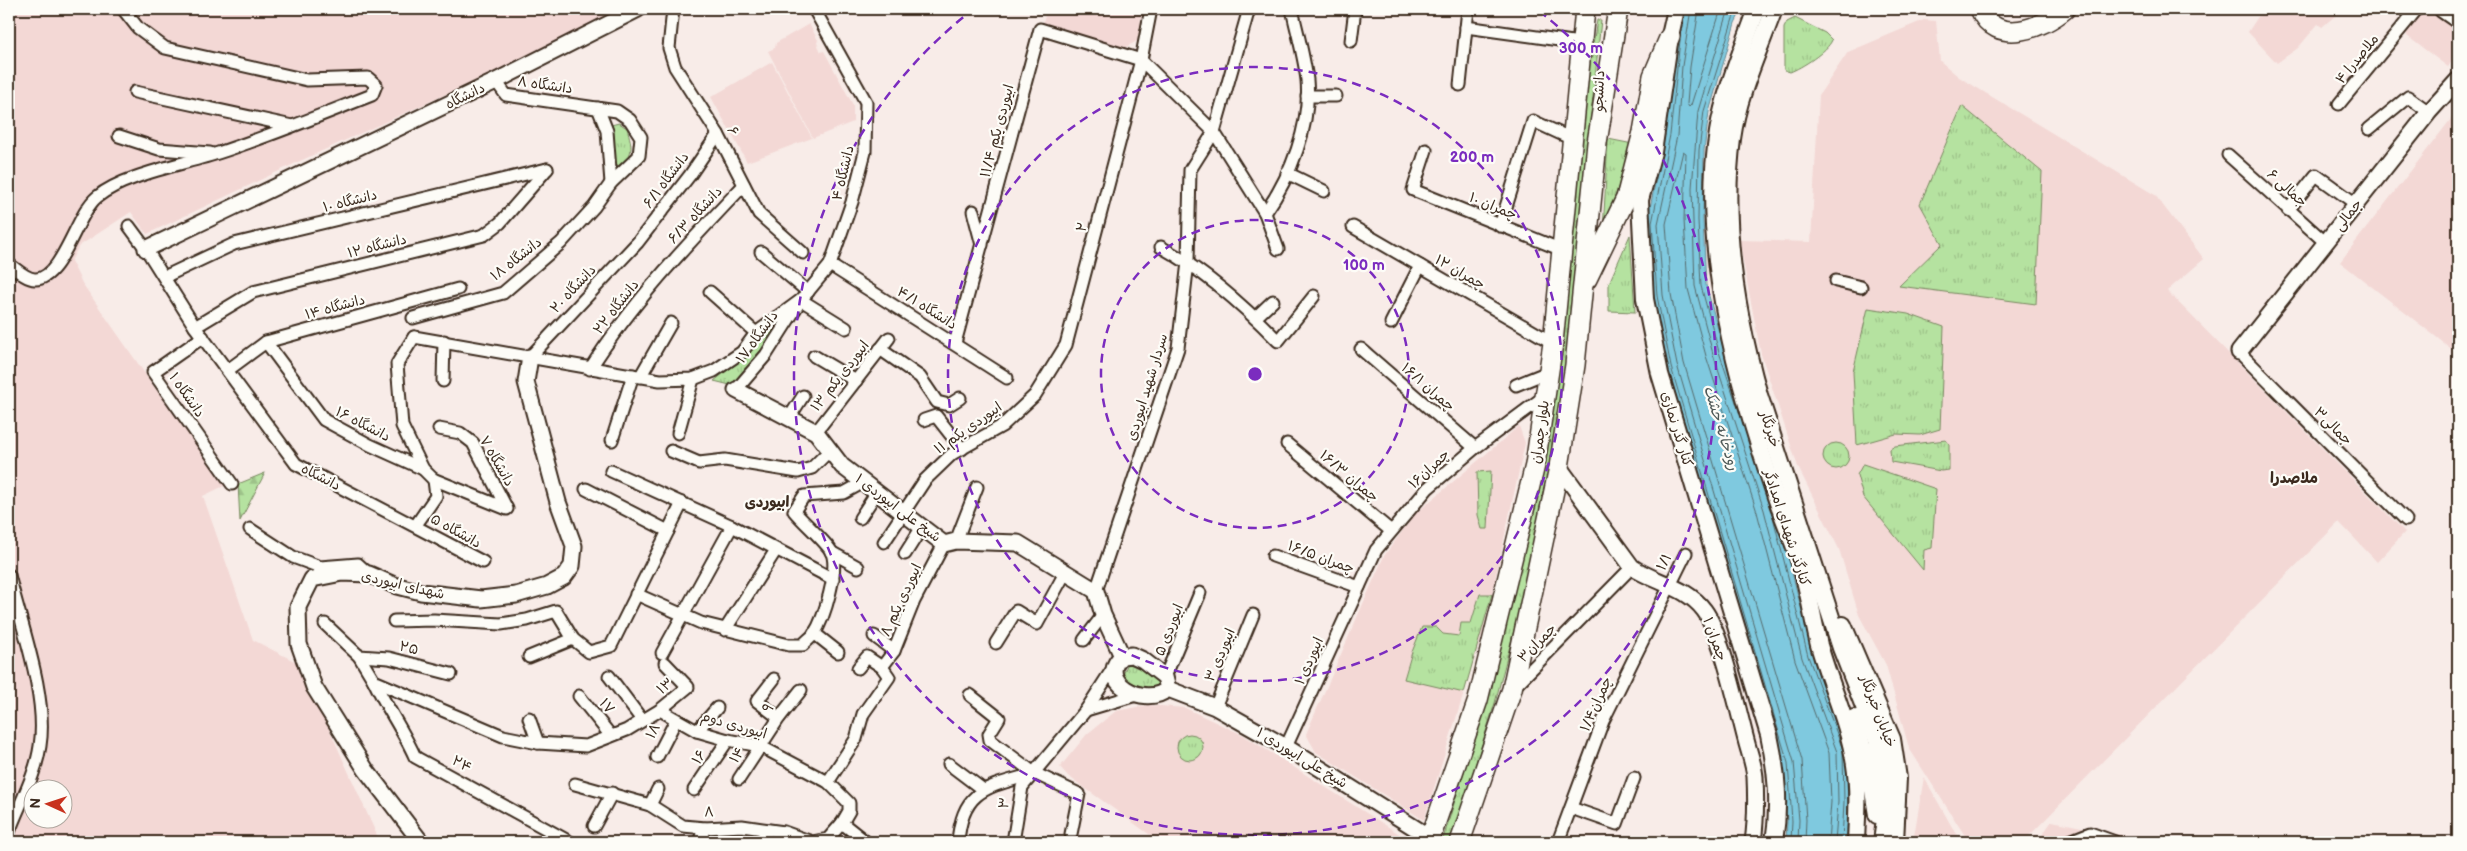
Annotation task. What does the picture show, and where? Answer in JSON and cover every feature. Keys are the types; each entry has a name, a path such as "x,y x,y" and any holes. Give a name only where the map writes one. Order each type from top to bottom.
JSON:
{"main road":[{"name":"بلوار چمران","path":"1430,840 1478,700 1535,465 1552,343 1580,42 1585,9"},
{"name":"دانشجو","path":"1572,139 1587,78 1597,9"},
{"name":"دانشجو","path":"1597,143 1599,72 1605,9"},
{"name":"بلوار چمران","path":"1460,842 1512,689 1559,468 1575,365 1597,143 1618,9"},
{"name":"کنار گذر نمازی","path":"1676,9 1670,36 1653,152 1640,200 1645,299 1660,374 1769,735 1777,774 1779,812 1774,842"},
{"name":"کنارگذر شهدای امدادگر","path":"1757,9 1722,111 1714,181 1714,217 1722,287 1733,355 1776,499 1803,572 1831,687 1849,734 1856,766 1858,797 1856,842"},
{"name":"خبرنگار","path":"1774,9 1744,91 1732,139 1729,186 1737,302 1747,353 1822,589 1841,648 1877,740 1884,779 1886,811 1882,842"},
{"path":"1980,9 1989,22 2000,29 2012,32 2044,24 2065,9"},
{"path":"2442,9 2458,20"},
{"path":"1581,292 1626,198 1643,132 1653,76 1670,36"},
{"path":"1803,572 1862,740 1875,800 1878,842"},
{"name":"خیابان خبرنگار","path":"1822,589 1846,631 1892,739 1898,778 1895,842"}],"street":[{"path":"9,264 33,279 42,278 58,266 80,220 96,197 144,175 218,153 372,95 376,85 368,78 307,80 166,48 138,28 123,9"},
{"name":"دانشگاه","path":"416,525 296,464 195,327 146,249 496,81 638,9"},
{"name":"۶","path":"673,9 669,48 675,67 718,134 759,214 803,253"},
{"name":"۴ دانشگاه","path":"814,9 866,102 865,152 852,202 830,265"},
{"name":"۲","path":"1035,395 1066,345 1141,60 1151,9"},
{"name":"سردار شهید ابیوردی","path":"1096,591 1178,348 1188,262 1190,170 1214,132 1250,9"},
{"path":"1265,213 1277,196 1307,118 1307,80 1292,9"},
{"path":"1351,41 1355,9"},
{"path":"1460,85 1468,9"},
{"name":"۴ ملاصدرا","path":"2339,104 2416,9"},
{"path":"1466,27 1580,42"},
{"name":"۱۱/۴ ابیوردی یکم","path":"955,343 1040,29 1141,60"},
{"path":"1141,60 1214,132 1265,213 1278,249"},
{"name":"جمالی","path":"2239,352 2429,112 2458,80"},
{"name":"۸ دانشگاه","path":"496,81 506,95 617,111 630,120 641,137 639,156 612,183"},
{"path":"135,92 293,126"},
{"path":"1307,96 1336,96"},
{"path":"2369,129 2408,97 2429,112"},
{"path":"598,108 607,131 612,183"},
{"path":"1500,226 1533,121 1572,139"},
{"name":"۶/۱ دانشگاه","path":"638,242 718,134"},
{"path":"119,136 160,149 218,153"},
{"name":"۱۰ چمران","path":"1426,150 1413,190 1562,250"},
{"name":"۶ جمالی","path":"2228,155 2326,243"},
{"name":"۱۰ دانشگاه","path":"164,277 234,244 547,169"},
{"name":"۱۲ دانشگاه","path":"195,327 253,292 484,235 500,223 547,169"},
{"path":"1287,173 1324,191"},
{"path":"2288,210 2316,174 2356,204"},
{"name":"۱۸ دانشگاه","path":"413,318 503,293 561,242 594,207 612,183"},
{"name":"۶/۳ دانشگاه","path":"668,266 744,185"},
{"path":"973,211 982,245"},
{"path":"129,226 146,249"},
{"name":"۱۲ چمران","path":"1353,227 1552,343"},
{"name":"۲۰ دانشگاه","path":"530,357 638,242"},
{"path":"1161,247 1188,262 1255,318 1278,341 1314,296"},
{"path":"761,252 804,296 846,328"},
{"path":"414,337 660,380 693,379 714,371 742,352 756,333 804,296 830,265"},
{"name":"۴/۱ دانشگاه","path":"830,265 955,343 1007,378"},
{"name":"۲۲ دانشگاه","path":"590,369 613,333 668,266"},
{"path":"1391,323 1420,266"},
{"path":"1836,281 1861,287"},
{"name":"۱۴ دانشگاه","path":"228,370 266,342 458,289"},
{"path":"710,292 756,333"},
{"name":"۱۷ دانشگاه","path":"736,390 766,354 804,296"},
{"path":"1255,318 1273,301"},
{"path":"409,303 413,318 414,337 397,364 402,426 423,469 433,479 436,496 416,525"},
{"path":"612,440 637,376 671,323"},
{"name":"۱ دانشگاه","path":"202,337 153,372 232,484"},
{"name":"۱۳ ابیوردی یکم","path":"816,432 889,338"},
{"path":"443,381 444,341"},
{"name":"۱۶ دانشگاه","path":"266,342 324,420 370,445 423,469"},
{"path":"880,349 920,378 936,402 949,405 960,398"},
{"name":"۱۶/۱ چمران","path":"1361,349 1475,448"},
{"name":"جمالی۳","path":"2239,352 2406,520"},
{"path":"814,356 856,381"},
{"name":"شهدای ابیوردی","path":"421,842 366,770 314,687 299,644 298,607 312,579 342,573 370,574 394,585 421,592 481,599 516,595 547,586 564,577 572,566 574,546 558,502 526,382 530,357"},
{"path":"1516,385 1548,372"},
{"path":"678,433 693,379"},
{"name":"شیخ علی ابیوردی ۱","path":"736,390 816,432 842,466 922,527 950,542 1018,543 1096,591"},
{"name":"۱۱ ابیوردی یکم","path":"884,542 925,480 952,454 1002,426 1035,395"},
{"path":"789,418 802,396"},
{"name":"چمران۱۶","path":"1359,587 1376,550 1428,488 1475,448 1545,396"},
{"path":"924,420 936,416 962,449"},
{"name":"۷ دانشگاه","path":"433,479 506,509 473,443 460,433 439,429"},
{"name":"۱۶/۳ چمران","path":"1287,444 1391,531"},
{"path":"671,451 699,463 725,460 798,472 812,468 830,450"},
{"name":"چمران ۱","path":"1559,468 1632,568 1644,576 1670,585 1692,598 1705,610 1716,633 1754,776 1755,829 1753,842"},
{"path":"611,472 732,526 833,579"},
{"path":"858,567 831,552 794,511 804,496 844,493 864,482"},
{"name":"۸ ابیوردی یکم","path":"882,666 894,651 910,600 950,542 977,487"},
{"path":"586,489 668,531"},
{"path":"860,518 877,492"},
{"path":"394,621 434,620 501,624 527,620 556,611 573,639 589,652 611,646 682,503"},
{"name":"۵ دانشگاه","path":"416,525 482,562"},
{"path":"682,616 732,526"},
{"path":"905,554 922,527"},
{"path":"250,529 302,560 320,566 358,564 370,574"},
{"path":"725,630 776,550"},
{"path":"636,594 682,616 725,630 789,645 803,645 814,633 825,606 833,579 831,552"},
{"name":"۱/۱","path":"1670,585 1686,553"},
{"name":"۱۶/۵ چمران","path":"1273,556 1359,587"},
{"name":"چمران۳","path":"1512,689 1632,568"},
{"path":"996,643 1016,611 1037,624 1066,572"},
{"path":"9,575 39,694 43,721 40,748 9,832"},
{"name":"چمران۱/۴","path":"1560,841 1603,721 1670,585"},
{"name":"۱ ابیوردی","path":"1286,747 1359,587"},
{"path":"1096,591 1118,660 1117,682 1136,695"},
{"name":"۵ ابیوردی","path":"1166,683 1200,593"},
{"path":"1084,640 1103,615"},
{"name":"۳ ابیوردی","path":"1215,707 1253,615"},
{"name":"۱۳","path":"660,710 688,687 664,658 682,616"},
{"path":"325,624 359,656 374,681 503,736 538,743 586,746 627,730 660,710"},
{"path":"814,633 838,652"},
{"path":"874,636 894,651"},
{"path":"529,657 573,639"},
{"name":"شیخ علی ابیوردی ۱","path":"1118,660 1132,655 1143,660 1166,683 1215,707 1286,747 1430,840"},
{"name":"۲۵","path":"359,656 389,658 451,674"},
{"path":"828,782 856,739 863,714 890,677 882,666 866,657 858,668"},
{"name":"۳","path":"1013,842 1022,786 1086,710 1118,660"},
{"path":"609,676 642,720"},
{"path":"774,679 757,701 779,718"},
{"name":"۲۴","path":"374,681 383,702 403,731 415,756 570,842"},
{"path":"1086,710 1136,695 1156,695 1166,683"},
{"name":"۹","path":"760,746 801,690"},
{"path":"970,695 999,718 989,734 990,740 1034,773 1080,794 1071,834"},
{"name":"۱۷","path":"579,696 611,736"},
{"path":"697,731 717,708"},
{"name":"ابیوردی دوم","path":"660,710 697,731 728,740 760,746 828,782 849,803 849,811 842,823"},
{"path":"529,718 538,743"},
{"name":"۱۸","path":"657,757 676,720"},
{"name":"۱۶","path":"694,790 728,740"},
{"name":"۱۴","path":"739,780 760,746"},
{"path":"949,764 982,789"},
{"path":"958,842 959,827 964,812 982,789 1034,773"},
{"path":"1571,808 1617,824 1634,778"},
{"name":"۸","path":"575,784 650,805 683,826 705,828 742,826 784,832 812,842 828,839 842,823"},
{"path":"650,805 658,789"},
{"path":"594,826 612,793"},
{"path":"842,823 866,842"},
{"path":"699,842 705,828"},
{"path":"760,842 768,830"},
{"path":"2067,842 2090,833 2115,842"}],"shaded area":[{"path":"9,9 632,9 300,161 147,234 131,212 79,246 71,261 82,283 155,388 230,483 203,496 253,640 300,664 380,842 9,842"},
{"path":"1047,9 1145,9 1140,20 1142,21 1137,41 1124,48 1043,23"},
{"path":"2263,9 2343,9 2322,27 2318,24 2298,48 2277,63 2248,32"},
{"path":"2394,9 2458,9 2458,63 2452,61 2448,67 2407,36 2404,16"},
{"path":"1924,20 1936,21 1940,61 1959,77 2155,195 2204,259 2167,291 2405,532 2377,562 2339,522 2023,842 1969,842 1909,748 1886,665 1859,615 1839,549 1798,467 1761,354 1739,240 1811,242 1819,95 1848,52"},
{"path":"809,24 818,40 817,43 821,52 824,51 853,105 853,122 813,138 768,51 775,48 776,43"},
{"path":"772,62 812,138 747,162 711,97"},
{"path":"2458,110 2458,354 2340,262"},
{"path":"1519,426 1525,443 1485,626 1424,820 1316,752 1306,734 1384,556 1415,514"},
{"path":"1148,705 1185,708 1243,735 1401,835 1404,842 1160,842 1068,776 1060,767 1087,734 1116,711"},
{"path":"1924,777 1952,827 1961,842 1913,842"},
{"path":"2052,821 2126,836 2130,842 2037,842"}],"green space":[{"path":"1795,18 1825,33 1832,40 1820,54 1790,72 1784,70 1784,28 1787,22"},
{"path":"1597,20 1601,20 1564,377 1547,484 1518,615 1495,703 1451,842 1442,842 1491,685 1546,450 1584,100"},
{"path":"1962,106 2042,172 2036,304 1899,286 1942,244 1920,204"},
{"path":"619,123 627,128 631,150 627,158 618,166 614,159 611,125"},
{"path":"1608,139 1633,144 1603,232"},
{"path":"1630,235 1635,312 1609,311 1609,283"},
{"path":"1868,308 1908,314 1944,327 1940,429 1920,435 1896,434 1857,445 1853,372"},
{"path":"782,320 769,342 734,386 714,381 745,356"},
{"path":"1946,440 1949,444 1949,470 1941,471 1891,462 1890,449 1895,446"},
{"path":"1836,443 1845,447 1849,456 1845,465 1836,469 1827,465 1823,456 1827,447"},
{"path":"1863,464 1936,489 1932,548 1924,550 1923,570 1863,497 1857,475"},
{"path":"1491,471 1488,529 1482,529 1478,515 1477,472"},
{"path":"265,473 240,521 238,484"},
{"path":"1480,594 1492,594 1464,693 1404,679 1422,627 1436,627 1443,634 1459,636 1461,623 1471,623"},
{"path":"1134,663 1162,682 1163,686 1145,691 1126,683 1123,675 1127,665"},
{"path":"1190,734 1199,738 1203,747 1199,756 1190,760 1181,756 1177,747 1181,738"}],"water":[{"name":"رودخانه خشک","path":"1681,9 1742,9 1735,23 1709,112 1704,150 1703,220 1706,285 1724,351 1775,506 1813,654 1848,750 1849,803 1846,842 1786,842 1787,821 1783,764 1666,368 1652,297 1647,223 1665,134 1671,65"}],"district":[{"name":"ملاصدرا","path":"2294,478"},
{"name":"ابیوردی","path":"767,502"}]}
